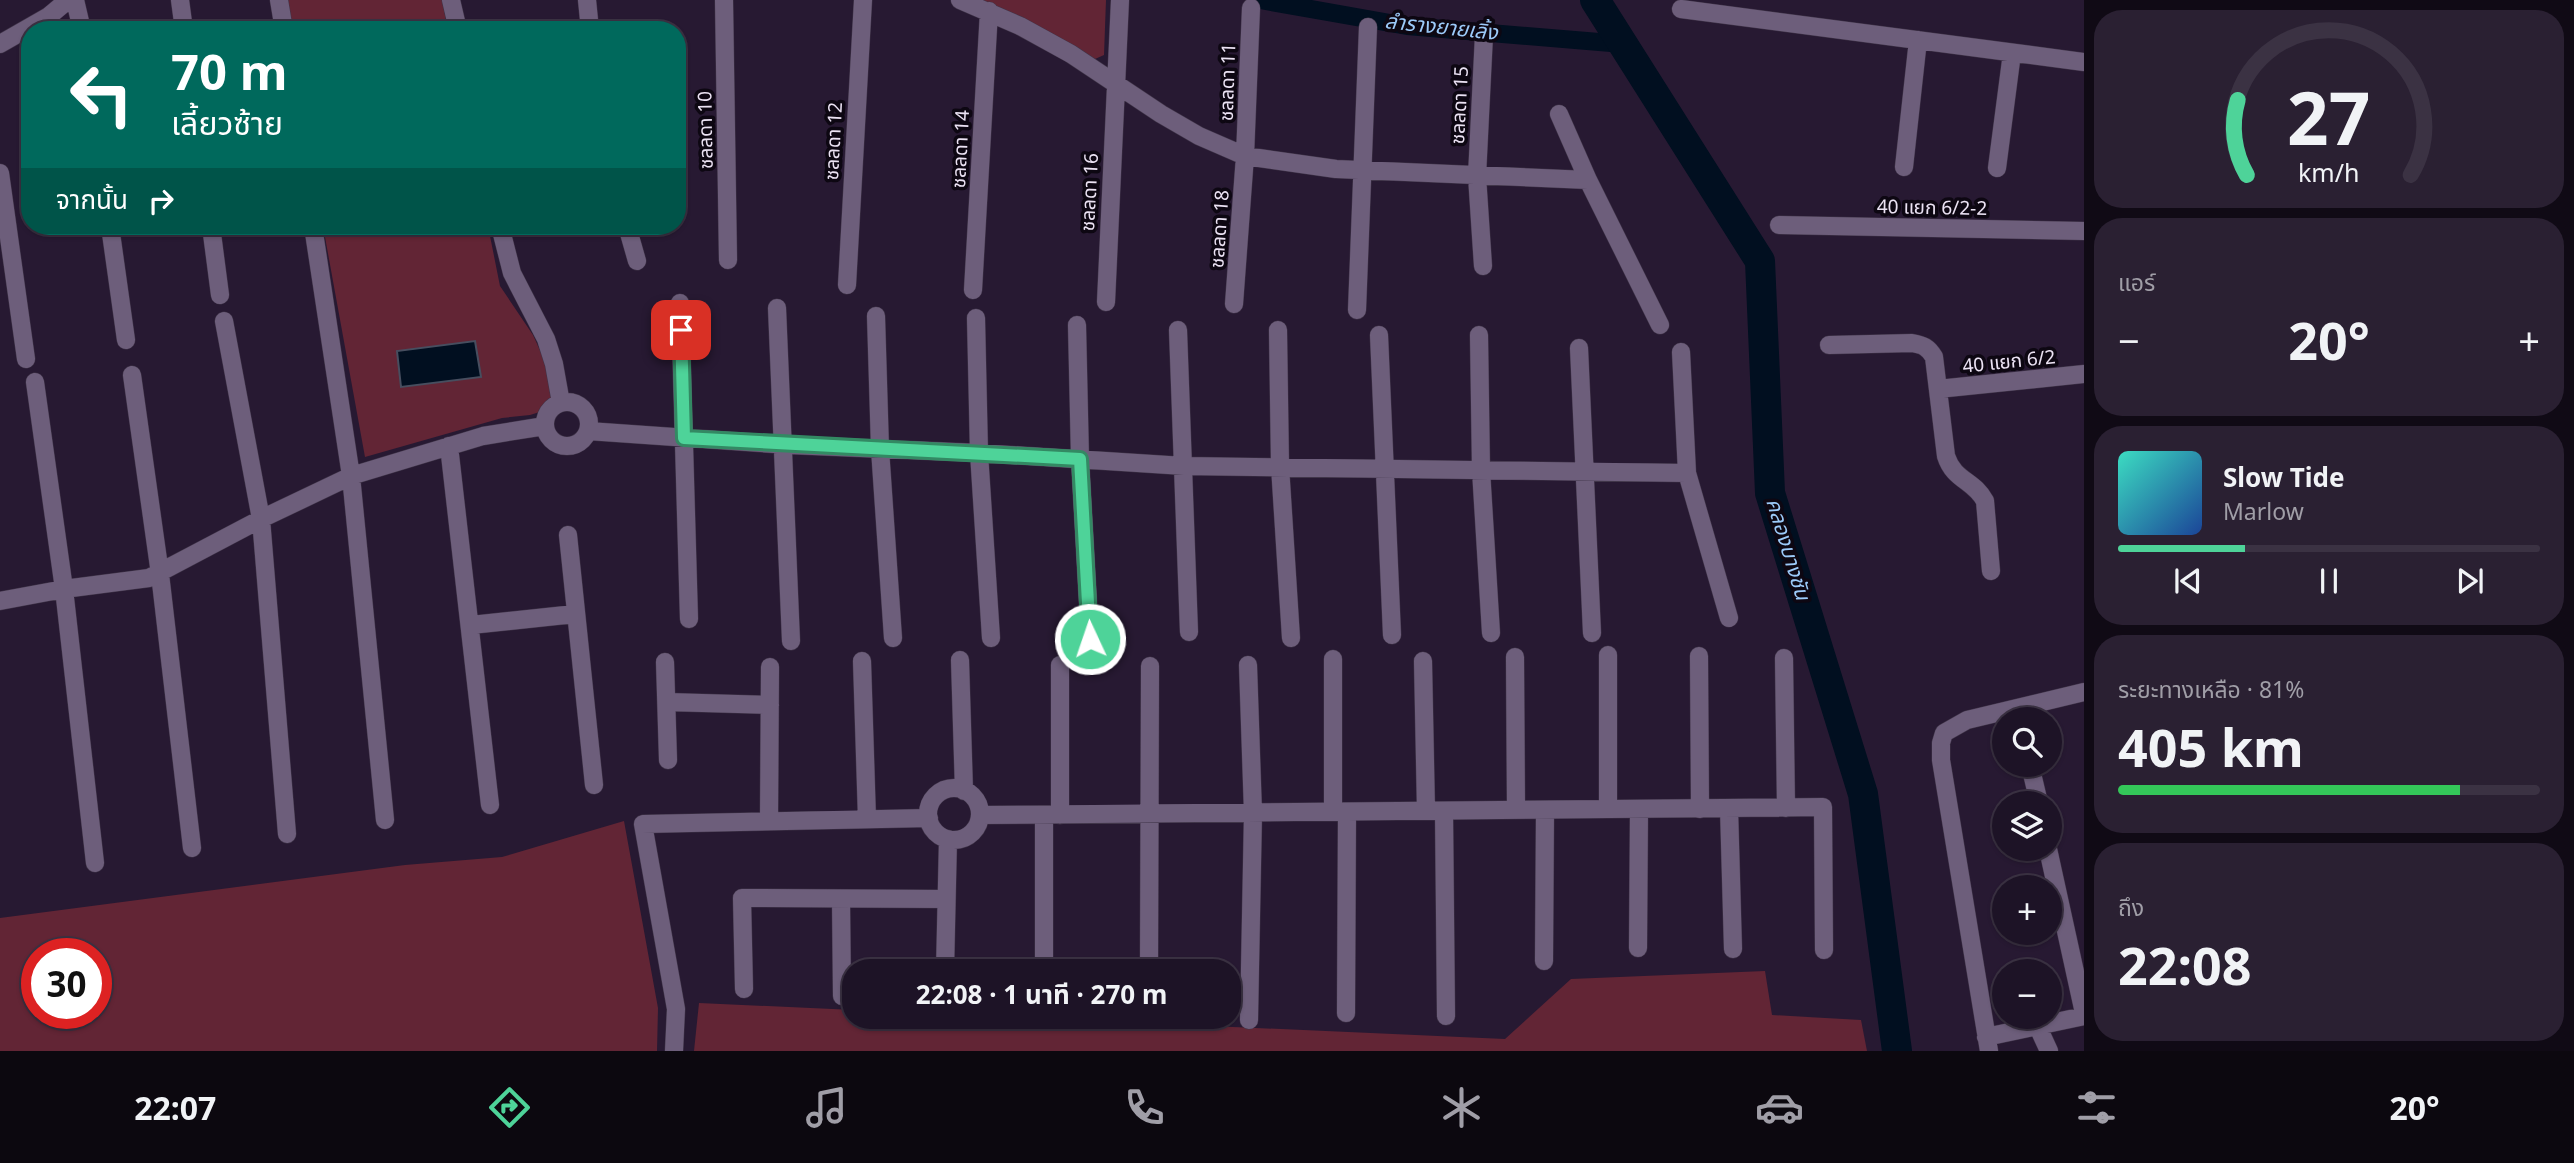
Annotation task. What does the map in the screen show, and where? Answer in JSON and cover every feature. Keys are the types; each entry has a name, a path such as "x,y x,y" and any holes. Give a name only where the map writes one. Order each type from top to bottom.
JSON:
{"street":[{"path":"40,21 68,0"},
{"path":"75,0 80,21"},
{"path":"180,0 183,21"},
{"path":"279,0 282,21"},
{"path":"451,0 455,21"},
{"path":"587,0 589,21"},
{"name":"ชลลดา 10","path":"724,0 728,260"},
{"name":"ชลลดา 12","path":"847,285 863,0"},
{"path":"960,0 989,11 1071,54 1161,114 1199,136 1245,156 1282,163 1362,171 1588,180"},
{"name":"ชลลดา 16","path":"1106,302 1120,0"},
{"name":"ชลลดา 11","path":"1245,156 1251,8"},
{"path":"1681,9 2084,62"},
{"name":"ชลลดา 14","path":"973,290 989,11"},
{"path":"1357,310 1367,27"},
{"path":"0,44 21,32"},
{"name":"ชลลดา 15","path":"1483,266 1477,176 1484,35"},
{"path":"1905,167 1918,40"},
{"path":"1997,168 2012,53"},
{"path":"1559,114 1588,180 1660,325"},
{"name":"ชลลดา 18","path":"1234,304 1245,156"},
{"path":"0,173 26,359"},
{"name":"40 แยก 6/2-2","path":"1779,225 2084,231"},
{"path":"111,235 126,340"},
{"path":"212,235 220,295"},
{"path":"314,235 351,476 385,820"},
{"path":"502,235 512,273 546,339 561,403"},
{"path":"629,235 636,261"},
{"path":"680,303 689,620"},
{"path":"777,309 791,641"},
{"path":"876,316 880,449 893,638"},
{"path":"976,318 979,453 991,638"},
{"path":"224,321 261,519 288,834"},
{"path":"1077,325 1080,459 1090,639"},
{"path":"1178,330 1189,632"},
{"path":"1278,330 1280,466 1291,638"},
{"path":"1379,335 1392,635"},
{"path":"1479,335 1481,470 1491,633"},
{"path":"1829,345 1912,343 1924,345 1934,357 1946,456 1950,468 1962,481 1980,492 1985,501 1991,571"},
{"path":"1579,348 1592,633"},
{"path":"1681,352 1687,473 1730,618"},
{"name":"40 แยก 6/2","path":"1938,390 2084,374"},
{"path":"132,375 160,574 192,848"},
{"path":"35,382 64,589 95,863"},
{"path":"561,403 573,403 583,409 588,419 588,431 583,439 566,446 557,444 550,438 545,426 548,413 561,403"},
{"path":"0,601 149,578 261,519 351,476 483,436 545,426"},
{"path":"588,431 782,445 979,453 1184,466 1687,473"},
{"path":"449,446 490,805"},
{"path":"568,535 594,785"},
{"path":"471,625 575,614"},
{"path":"1608,655 1608,809"},
{"path":"1699,656 1700,809"},
{"path":"1515,657 1516,810"},
{"path":"1333,659 1346,1013"},
{"path":"1784,659 1786,807"},
{"path":"960,660 964,790"},
{"path":"862,661 867,819"},
{"path":"1423,661 1426,811"},
{"path":"665,662 668,760"},
{"path":"1045,959 1060,665"},
{"path":"1248,665 1253,813 1249,1020"},
{"path":"1149,959 1150,666"},
{"path":"769,821 770,667"},
{"path":"2038,707 2084,692"},
{"path":"667,702 770,705"},
{"path":"1992,717 1967,720 1951,727 1944,733 1941,760 1987,1044 2033,1029"},
{"path":"956,788 964,790 977,803 980,815 977,828 971,834 964,839 948,839 934,831 929,818 929,807 939,793 956,788"},
{"path":"980,815 1823,807 1824,950"},
{"path":"1729,808 1733,949"},
{"path":"1638,948 1639,809"},
{"path":"1544,961 1545,810"},
{"path":"1444,811 1446,1016"},
{"path":"674,1051 676,1009 643,824 929,818"},
{"path":"945,959 948,839"},
{"path":"2051,861 2084,1014 2062,1020"},
{"path":"744,989 742,898 946,899"},
{"path":"841,898 842,996"},
{"path":"2040,1029 2049,1051"}],"shaded area":[{"path":"282,0 442,0 446,21 286,21"},
{"path":"970,0 1106,0 1104,55 1095,59"},
{"path":"325,235 490,235 500,286 533,335 558,390 546,410 502,418 365,457"},
{"path":"624,821 658,1008 657,1051 0,1051 0,918 405,865 502,857"},
{"path":"1765,971 1772,1015 1861,1020 1867,1051 694,1051 699,1003 842,1009 842,1029 1241,1027 1505,1039 1571,979"}],"water":[{"path":"475,341 481,377 401,387 397,351"}],"waterway":[{"name":"ลำรางยายเลิ้ง","path":"1260,0 1407,26 1623,44"},
{"name":"คลองบางชัน","path":"1595,0 1760,261 1770,493 1863,794 1897,1051"}],"route":[{"path":"681,330 684,438 1080,459 1090,639"}]}
